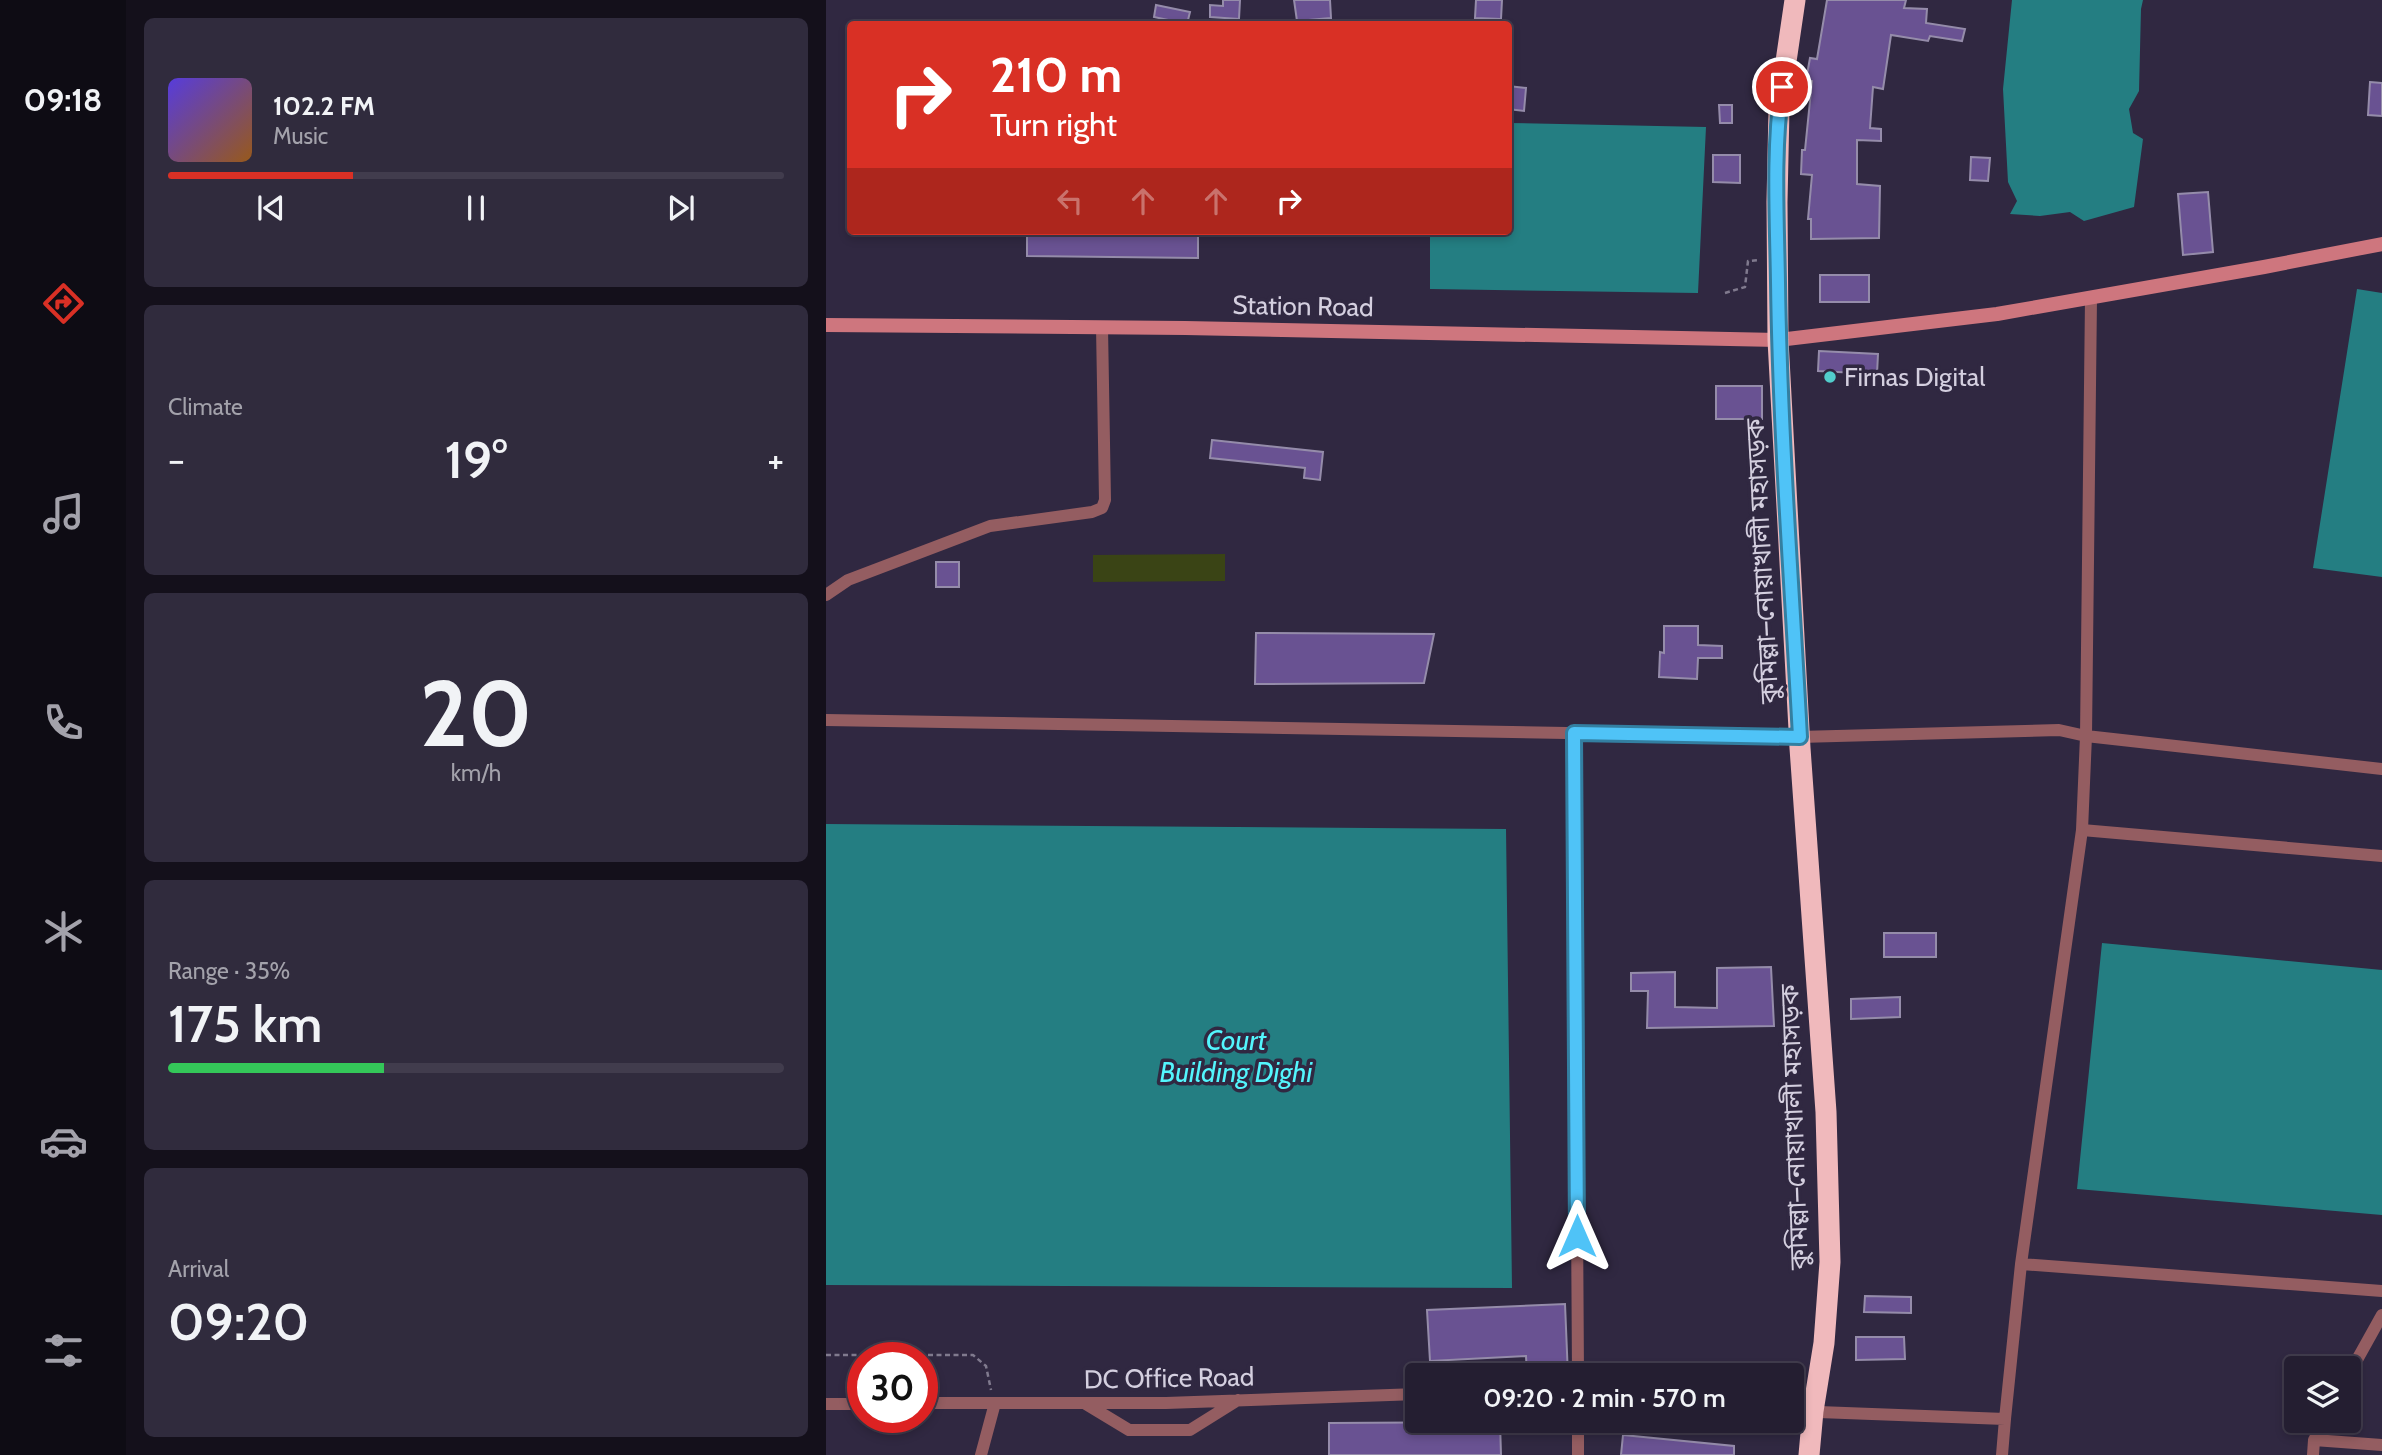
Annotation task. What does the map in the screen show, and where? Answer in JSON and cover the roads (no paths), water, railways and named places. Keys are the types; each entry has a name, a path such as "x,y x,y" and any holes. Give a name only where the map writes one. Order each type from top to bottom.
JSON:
{"highway":[{"name":"কুমিল্লা–নোয়াখালী মহাসড়ক","path":"1795,0 1779,109 1779,340 1800,737 1826,1112 1830,1262 1824,1343 1804,1405"},
{"name":"কুমিল্লা–নোয়াখালী মহাসড়ক","path":"1804,1424 1809,1455"}],"street":[{"name":"Station Road","path":"826,325 1102,327 1779,340 1997,314 2382,244"},
{"path":"2002,1455 2021,1264 2081,831 2086,736 2091,298"},
{"path":"826,595 848,580 990,526 1092,512 1102,508 1105,500 1102,327"},
{"path":"826,720 1800,737 2059,730 2086,736 2382,769"},
{"path":"1574,733 1578,1363"},
{"path":"2081,831 2382,856"},
{"path":"2021,1264 2382,1291"},
{"path":"2359,1356 2382,1315"},
{"name":"DC Office Road","path":"938,1404 1238,1400 1405,1394"},
{"path":"1084,1403 1129,1430 1190,1430 1238,1400"},
{"path":"981,1455 995,1403"},
{"path":"826,1404 847,1404"},
{"path":"1804,1411 2005,1419"},
{"path":"1578,1433 1578,1455"},
{"path":"2312,1455 2318,1433"},
{"path":"2314,1440 2382,1445"}],"water":[{"path":"2012,0 2143,0 2139,91 2129,109 2133,133 2143,139 2134,207 2084,221 2070,212 2040,216 2010,214 2017,201 2008,182 2003,89"},
{"path":"1512,123 1706,127 1698,293 1430,289 1430,235 1512,235"},
{"path":"2357,289 2382,293 2382,577 2313,568"},
{"name":"Court Building Dighi","path":"826,824 1506,829 1512,1288 826,1285"},
{"path":"2102,943 2382,970 2382,1215 2077,1189"}],"place":[{"name":"Firnas Digital","path":"1830,377"}]}
